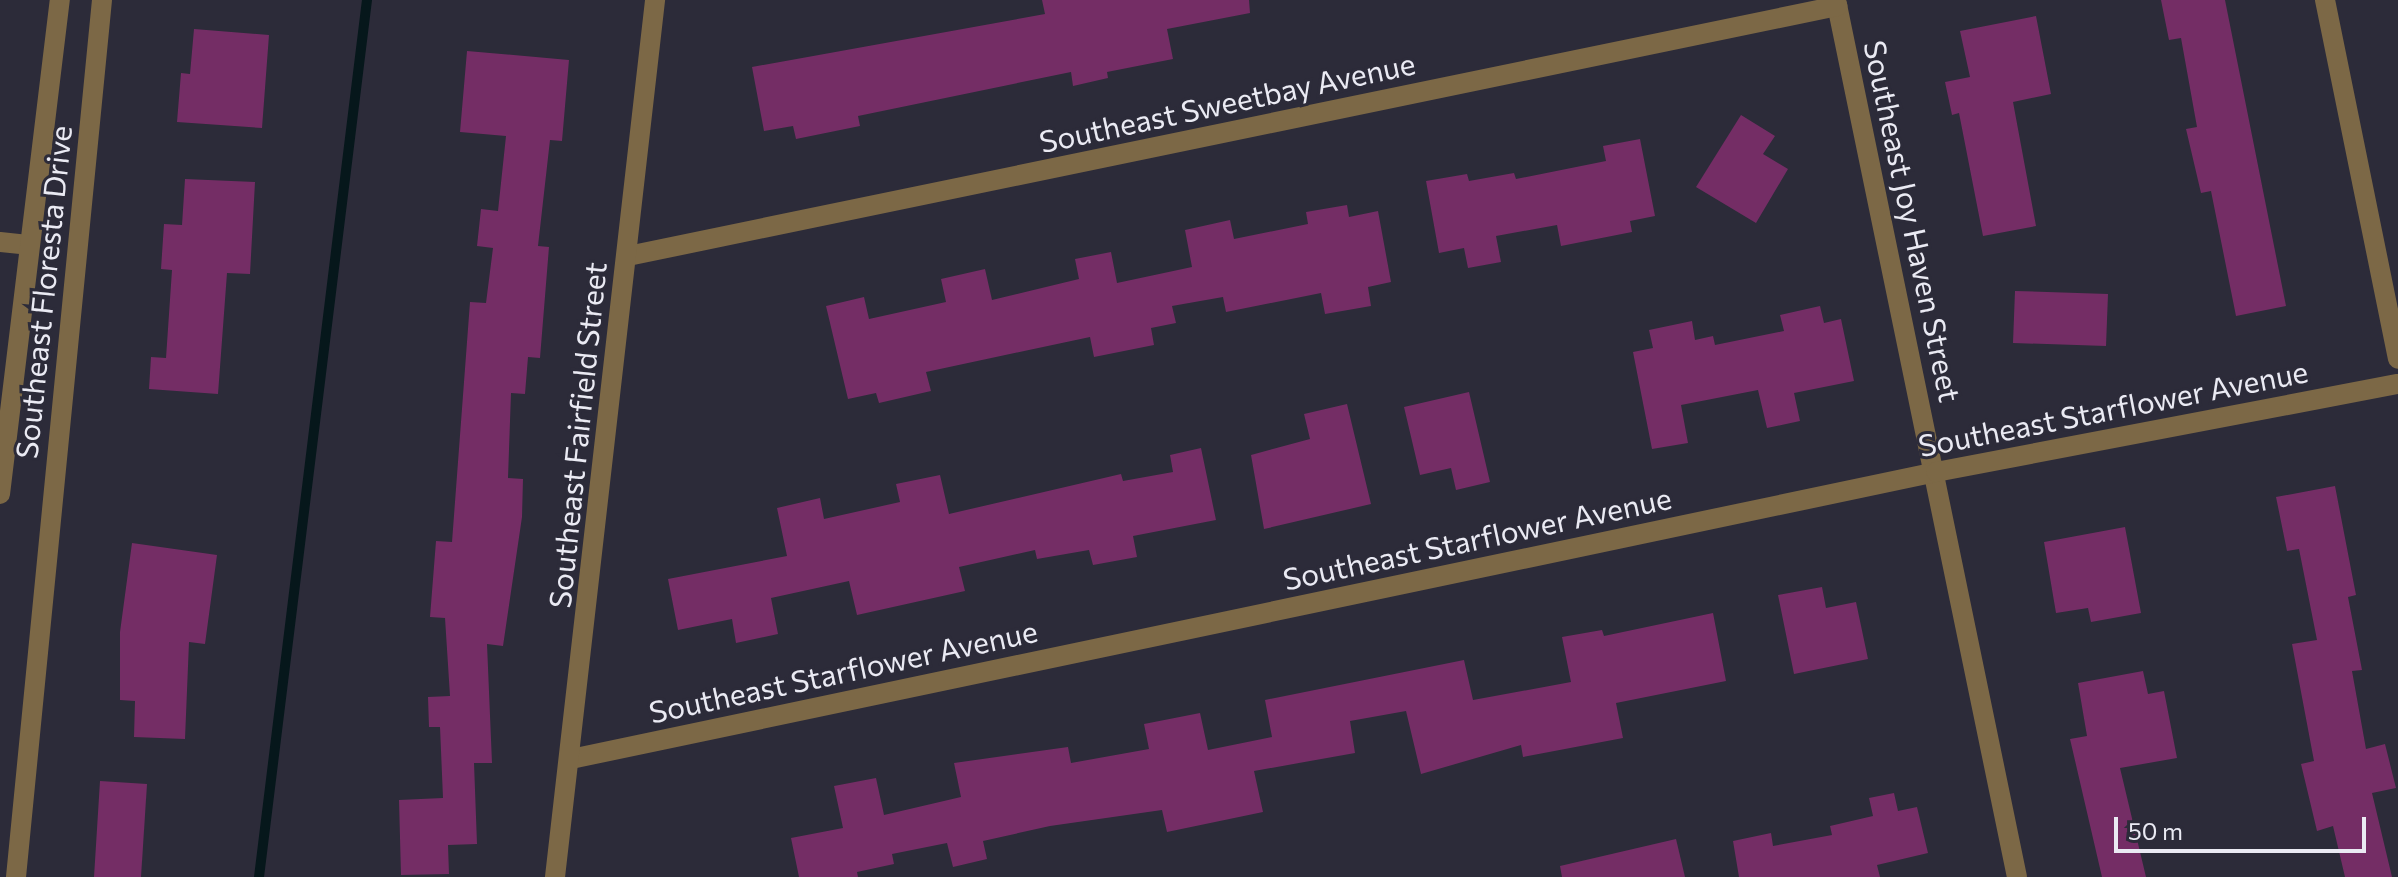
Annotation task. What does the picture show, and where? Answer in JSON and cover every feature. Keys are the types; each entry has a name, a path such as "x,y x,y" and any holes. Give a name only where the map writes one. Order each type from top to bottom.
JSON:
{"street":[{"name":"Southeast Floresta Drive","path":"0,494 60,0"},
{"name":"Southeast Floresta Drive","path":"16,877 102,0"},
{"name":"Southeast Fairfield Street","path":"555,877 571,759 655,0"},
{"path":"2325,0 2398,359"},
{"name":"Southeast Sweetbay Avenue","path":"628,256 1837,3"},
{"name":"Southeast Joy Haven Street","path":"1837,3 2017,877"},
{"path":"0,242 28,245"},
{"name":"Southeast Starflower Avenue","path":"571,759 1936,472 2398,384"}],"building":[{"path":"1042,0 1249,0 1250,13 1167,29 1173,59 1107,72 1108,78 1073,86 1071,72 858,116 860,126 796,139 793,126 764,131 752,67 1045,14"},
{"path":"2161,0 2225,0 2286,306 2236,316 2211,191 2201,193 2186,129 2197,127 2181,38 2169,40"},
{"path":"2036,16 2051,94 2013,102 2036,226 1983,236 1959,113 1952,115 1945,82 1970,77 1960,31"},
{"path":"194,29 269,35 262,128 177,122 181,73 190,74"},
{"path":"467,51 569,60 562,141 550,140 538,246 549,247 540,358 528,357 525,394 511,393 508,478 523,479 522,517 503,646 487,644 492,763 474,763 477,844 448,845 449,874 401,875 399,800 443,798 440,727 429,727 428,697 450,696 445,618 430,617 436,541 452,542 470,302 486,303 493,248 477,246 481,209 498,211 506,136 460,132"},
{"path":"1741,115 1775,136 1763,154 1788,169 1756,223 1696,187"},
{"path":"1640,139 1655,216 1630,221 1632,232 1561,246 1557,225 1496,236 1501,262 1468,268 1464,248 1439,253 1426,181 1467,174 1469,181 1514,173 1516,179 1606,161 1603,146"},
{"path":"185,179 255,182 250,274 227,273 218,394 149,389 151,357 166,358 172,270 161,269 164,224 182,225"},
{"path":"1347,205 1349,217 1378,211 1391,282 1368,287 1371,306 1325,314 1321,293 1226,312 1223,297 1172,306 1176,323 1151,328 1154,345 1094,357 1090,337 926,372 931,391 879,403 876,393 848,399 826,306 864,297 869,319 946,302 941,279 985,269 992,300 1079,279 1075,259 1111,252 1117,283 1192,267 1185,230 1230,220 1234,239 1308,224 1306,212"},
{"path":"2015,291 2108,294 2106,346 2013,343"},
{"path":"1820,306 1824,323 1841,319 1854,381 1794,393 1800,421 1767,428 1758,390 1681,405 1688,443 1652,449 1633,352 1653,348 1649,330 1692,321 1695,340 1713,336 1715,345 1784,331 1780,315"},
{"path":"1469,392 1490,482 1456,490 1451,468 1420,475 1404,407"},
{"path":"1347,404 1371,504 1264,529 1251,455 1310,439 1304,414"},
{"path":"1201,448 1216,520 1133,536 1137,557 1093,565 1089,550 1037,559 1035,550 959,567 965,591 857,615 849,581 771,598 778,634 736,643 732,619 678,630 668,579 787,556 777,508 820,498 824,519 900,502 896,484 940,475 949,514 1121,474 1123,481 1173,472 1170,455"},
{"path":"2335,486 2356,595 2348,597 2362,670 2352,671 2366,749 2385,744 2396,788 2372,793 2392,877 2345,877 2333,826 2317,831 2301,764 2314,761 2292,644 2317,640 2299,549 2287,551 2276,497"},
{"path":"2125,527 2141,613 2091,622 2088,608 2056,613 2044,542"},
{"path":"132,543 217,555 205,644 189,642 185,739 134,737 135,701 120,700 120,632"},
{"path":"1822,587 1826,608 1856,602 1868,659 1794,674 1778,595"},
{"path":"1713,613 1726,681 1616,703 1623,738 1523,757 1521,745 1421,774 1406,711 1350,721 1355,753 1254,771 1263,812 1167,832 1162,810 1050,826 983,841 987,859 953,867 947,843 892,854 894,864 857,872 858,877 799,877 791,838 843,828 834,786 876,778 884,815 961,797 954,763 1068,747 1071,763 1149,749 1144,724 1200,713 1208,750 1272,737 1265,700 1464,660 1473,700 1571,682 1562,637 1602,630 1604,636"},
{"path":"2143,671 2148,694 2164,691 2177,758 2120,768 2146,877 2102,877 2070,739 2087,736 2078,683"},
{"path":"100,781 147,784 141,877 94,877"},
{"path":"1894,793 1898,811 1917,807 1928,853 1877,865 1880,877 1739,877 1733,841 1771,833 1773,846 1832,835 1830,826 1873,816 1869,798"},
{"path":"1676,839 1685,877 1562,877 1560,866"}],"waterway":[{"path":"259,877 367,0"}]}
